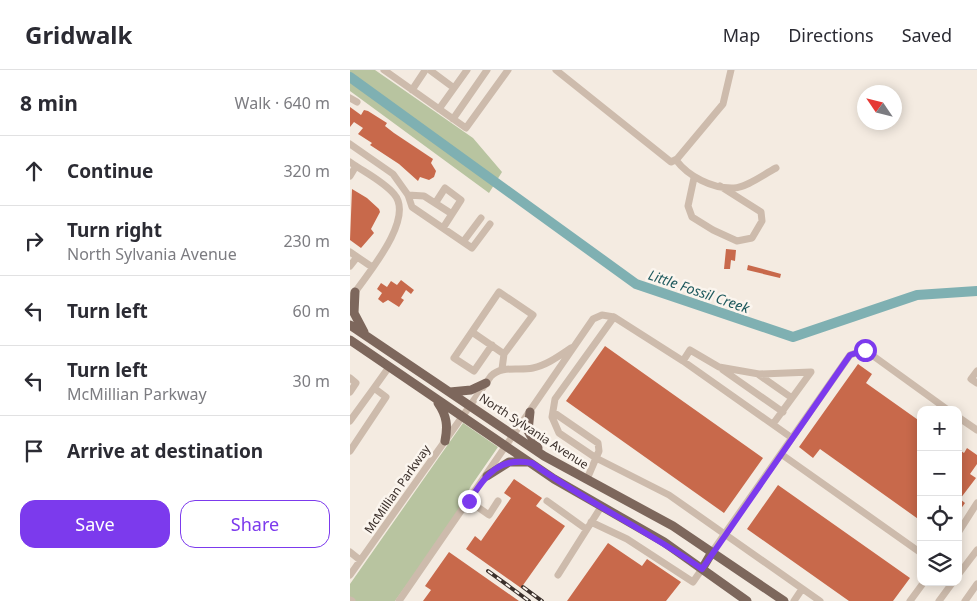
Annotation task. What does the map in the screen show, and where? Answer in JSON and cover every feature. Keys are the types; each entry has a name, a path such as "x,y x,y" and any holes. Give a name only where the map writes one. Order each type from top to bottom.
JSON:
{"main road":[{"path":"352,296 354,313 358,323 369,338"},
{"name":"North Sylvania Avenue","path":"350,325 544,456 659,518 784,601"},
{"path":"351,341 434,399 600,507 664,542 747,601"},
{"path":"450,392 471,390 486,383"},
{"path":"434,399 443,411 448,424 445,441"},
{"path":"530,412 528,431 544,456"},
{"path":"487,476 509,462 532,463"},
{"path":"702,569 712,552"}],"street":[{"path":"384,70 466,128 508,70"},
{"path":"439,109 467,70"},
{"path":"453,119 487,70"},
{"path":"556,70 671,162 676,160 723,104 731,70"},
{"path":"412,90 427,71 454,88"},
{"path":"350,98 357,102"},
{"path":"350,144 393,174 408,195 412,207 472,248 490,224"},
{"path":"676,160 682,169 694,178 734,188 746,184 776,168"},
{"path":"350,176 353,164 395,195 400,211 397,228 352,296"},
{"path":"382,184 393,174"},
{"path":"694,178 688,206 692,217 713,230 737,241 752,238 762,221 761,212 720,186"},
{"path":"436,202 445,188 461,200 443,228"},
{"path":"408,195 424,196 452,214"},
{"path":"400,211 412,207"},
{"path":"463,242 481,218"},
{"path":"350,252 372,267"},
{"path":"350,266 357,257"},
{"path":"492,345 474,371 454,358 499,292 533,315 504,354 502,369 533,368 543,365 576,345"},
{"path":"400,601 593,319 602,315 614,317 683,361 792,438"},
{"path":"614,317 555,399 552,418 559,433 596,458 669,495 820,601"},
{"path":"472,332 504,354"},
{"path":"683,361 690,350 719,367 782,412"},
{"path":"712,552 850,355 865,350 942,406"},
{"path":"350,421 389,367"},
{"path":"719,367 759,374 811,372 773,424"},
{"name":"McMillian Parkway","path":"350,575 494,372 502,369"},
{"path":"977,370 971,379 977,382"},
{"path":"759,374 792,398"},
{"path":"350,378 356,383 350,392"},
{"path":"350,451 386,397 374,388"},
{"path":"553,412 598,442 599,451 587,480"},
{"path":"962,420 977,430"},
{"path":"781,454 917,550"},
{"path":"469,501 489,515 498,501"},
{"path":"547,501 589,526 627,539 693,582 702,569"},
{"path":"962,527 977,503"},
{"path":"558,575 600,507"},
{"path":"962,571 975,558 977,550"},
{"path":"350,552 360,560"},
{"path":"965,601 977,584"},
{"path":"913,600 922,586"},
{"path":"940,601 950,586"},
{"path":"794,601 802,588"}],"green space":[{"path":"350,70 375,70 473,138 502,172 489,193 350,91"},
{"path":"463,423 498,447 471,486 453,520 395,601 350,601 350,584"}],"building":[{"path":"350,107 361,115 364,110 368,111 387,123 385,126 394,133 433,159 431,163 436,171 434,177 429,180 420,177 418,181 399,164 370,145 372,143 358,134 363,128 354,122 350,127"},
{"path":"352,189 367,198 380,212 371,229 374,233 361,248 350,240"},
{"path":"726,249 736,250 735,261 731,260 730,269 724,269"},
{"path":"748,265 781,274 780,278 747,270"},
{"path":"401,280 414,290 411,294 406,290 401,298 404,300 399,307 388,300 383,303 378,299 382,293 377,289 381,283 387,287 391,281 397,285"},
{"path":"605,346 763,458 724,513 566,401"},
{"path":"858,364 872,374 866,383 917,419 917,518 820,449 813,458 799,447"},
{"path":"967,448 977,455 977,464 970,474 976,478 962,496 962,452 964,453"},
{"path":"514,479 542,498 536,506 565,526 521,588 466,549 475,536 481,541 511,498 504,493"},
{"path":"778,485 910,578 893,601 849,601 747,529"},
{"path":"608,543 642,566 647,559 681,582 666,601 567,601"},
{"path":"449,552 519,601 423,601 431,590 425,586"}],"waterway":[{"name":"Little Fossil Creek","path":"350,77 636,284 793,337 917,295 977,291"}],"railway":[{"path":"488,571 529,601"},
{"path":"523,587 542,601"}],"route":[{"path":"469,501 487,476 502,465 521,461 532,463 600,507 664,542 702,569 850,355 865,350"}]}
